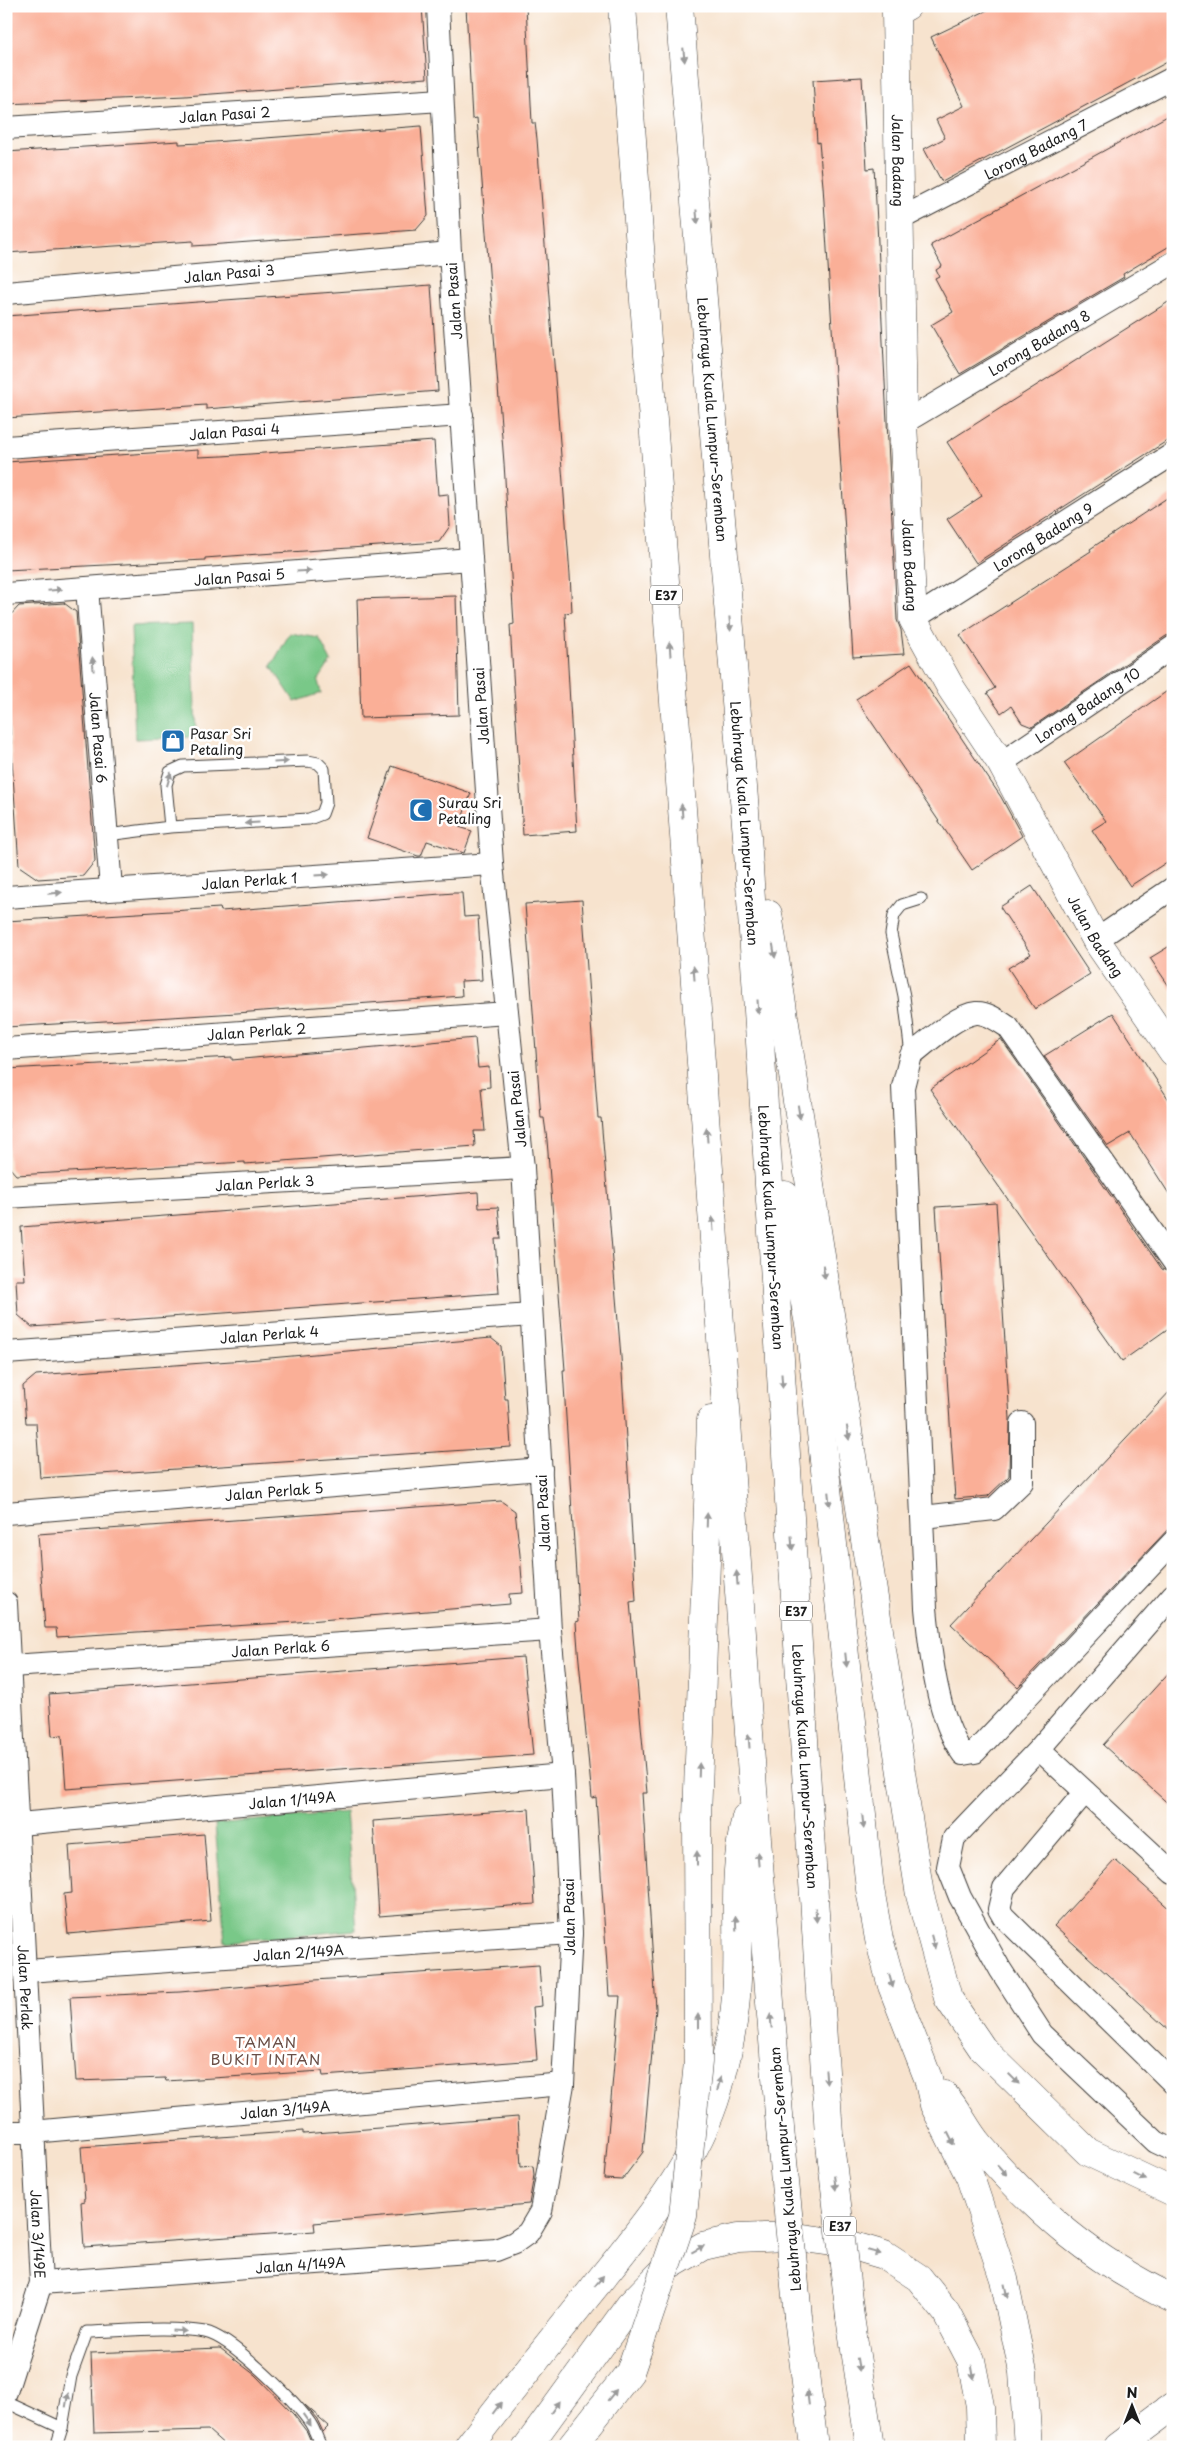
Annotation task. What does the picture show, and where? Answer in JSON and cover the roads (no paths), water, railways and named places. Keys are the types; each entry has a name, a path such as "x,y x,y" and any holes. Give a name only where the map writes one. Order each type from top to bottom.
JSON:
{"main road":[{"name":"Lebuhraya Kuala Lumpur–Seremban","path":"622,6 753,1789 781,2140 798,2317 814,2447"},
{"name":"Lebuhraya Kuala Lumpur–Seremban","path":"680,6 747,836 829,2134 850,2317 870,2447"},
{"name":"Jalan Badang","path":"899,8 898,220 904,423 913,619 951,688 1001,764 1096,940 1173,1052"},
{"path":"747,836 766,900 920,1895 948,1998 982,2048 1088,2152 1173,2192"},
{"path":"764,1088 807,1306 870,1889 879,1938 892,1986 928,2078 934,2105 970,2177 990,2232 1004,2279 1023,2372 1028,2447"},
{"path":"571,2447 630,2372 683,2216 698,2062 697,1818 716,1266"},
{"path":"468,2447 633,2238 673,2184 700,2136 718,2091 730,2038 737,1980 735,1885 740,1841 753,1789"},
{"path":"928,2078 952,2102 977,2143 1043,2214 1069,2237 1110,2265 1173,2299"},
{"path":"527,2447 630,2305 667,2267 703,2246 738,2238 789,2236 847,2244 884,2255 919,2278 946,2312 971,2360 980,2406 981,2447"},
{"path":"1110,2265 1173,2280"},
{"path":"1118,2447 1173,2406"}],"street":[{"name":"Jalan Pasai","path":"438,6 450,253 492,864 523,1168 550,1630 564,1775 571,1933 564,2084 541,2210"},
{"name":"Lorong Badang 7","path":"898,220 1173,78"},
{"name":"Jalan Pasai 2","path":"6,128 442,100"},
{"name":"Jalan Pasai 3","path":"6,293 450,253"},
{"name":"Lorong Badang 8","path":"904,423 1173,263"},
{"name":"Jalan Pasai 4","path":"6,447 462,415"},
{"name":"Lorong Badang 9","path":"913,619 1173,454"},
{"name":"Jalan Pasai 5","path":"6,594 471,559"},
{"name":"Jalan Pasai 6","path":"87,588 111,888"},
{"name":"Lorong Badang 10","path":"1001,764 1173,646"},
{"name":"Jalan Perlak 1","path":"6,897 111,888 492,864"},
{"path":"1096,940 1173,888"},
{"name":"Jalan Perlak 2","path":"6,1049 507,1013"},
{"path":"1173,1261 1008,1027 994,1017 977,1013 961,1018 911,1055 904,1087 926,1608 930,1653 942,1707 963,1754 975,1752 1173,1542"},
{"name":"Jalan Perlak 3","path":"6,1197 523,1168"},
{"name":"Jalan Perlak 4","path":"6,1353 531,1315"},
{"path":"923,1518 994,1509 1008,1498 1022,1482 1022,1423"},
{"name":"Jalan Perlak 5","path":"6,1513 541,1469"},
{"path":"1173,1595 1038,1749 954,1838 948,1867 960,1898 1000,1969 1042,2034 1156,2142 1173,2150"},
{"name":"Jalan Perlak","path":"6,1604 27,1971 32,2132"},
{"name":"Jalan Perlak 6","path":"11,1666 550,1630"},
{"path":"1038,1749 1173,1874"},
{"name":"Jalan 1/149A","path":"19,1824 564,1775"},
{"path":"1085,1792 1004,1888 999,1909 1003,1916 1173,2083"},
{"name":"Jalan 2/149A","path":"27,1971 571,1933"},
{"name":"Jalan 3/149A","path":"6,2132 32,2132 564,2084"},
{"name":"Jalan 3/149E","path":"6,2392 42,2283 32,2132"},
{"name":"Jalan 4/149A","path":"42,2283 496,2250 514,2243 528,2233 541,2210"}],"lane":[{"path":"106,835 170,827 309,819 322,814 326,803 324,769 318,763 308,761 182,766 170,772 166,785 170,827"},
{"path":"911,1055 904,996 891,934 894,915 902,905 920,899"},
{"path":"56,2447 62,2428 71,2376 87,2332 161,2329 204,2332 220,2337 247,2359 308,2420 321,2447"},
{"path":"6,2402 62,2428"}],"place":[{"name":"Pasar Sri Petaling","path":"173,741"},
{"name":"Surau Sri Petaling","path":"421,810"}],"district":[{"name":"TAMAN BUKIT INTAN","path":"266,2050"}]}
